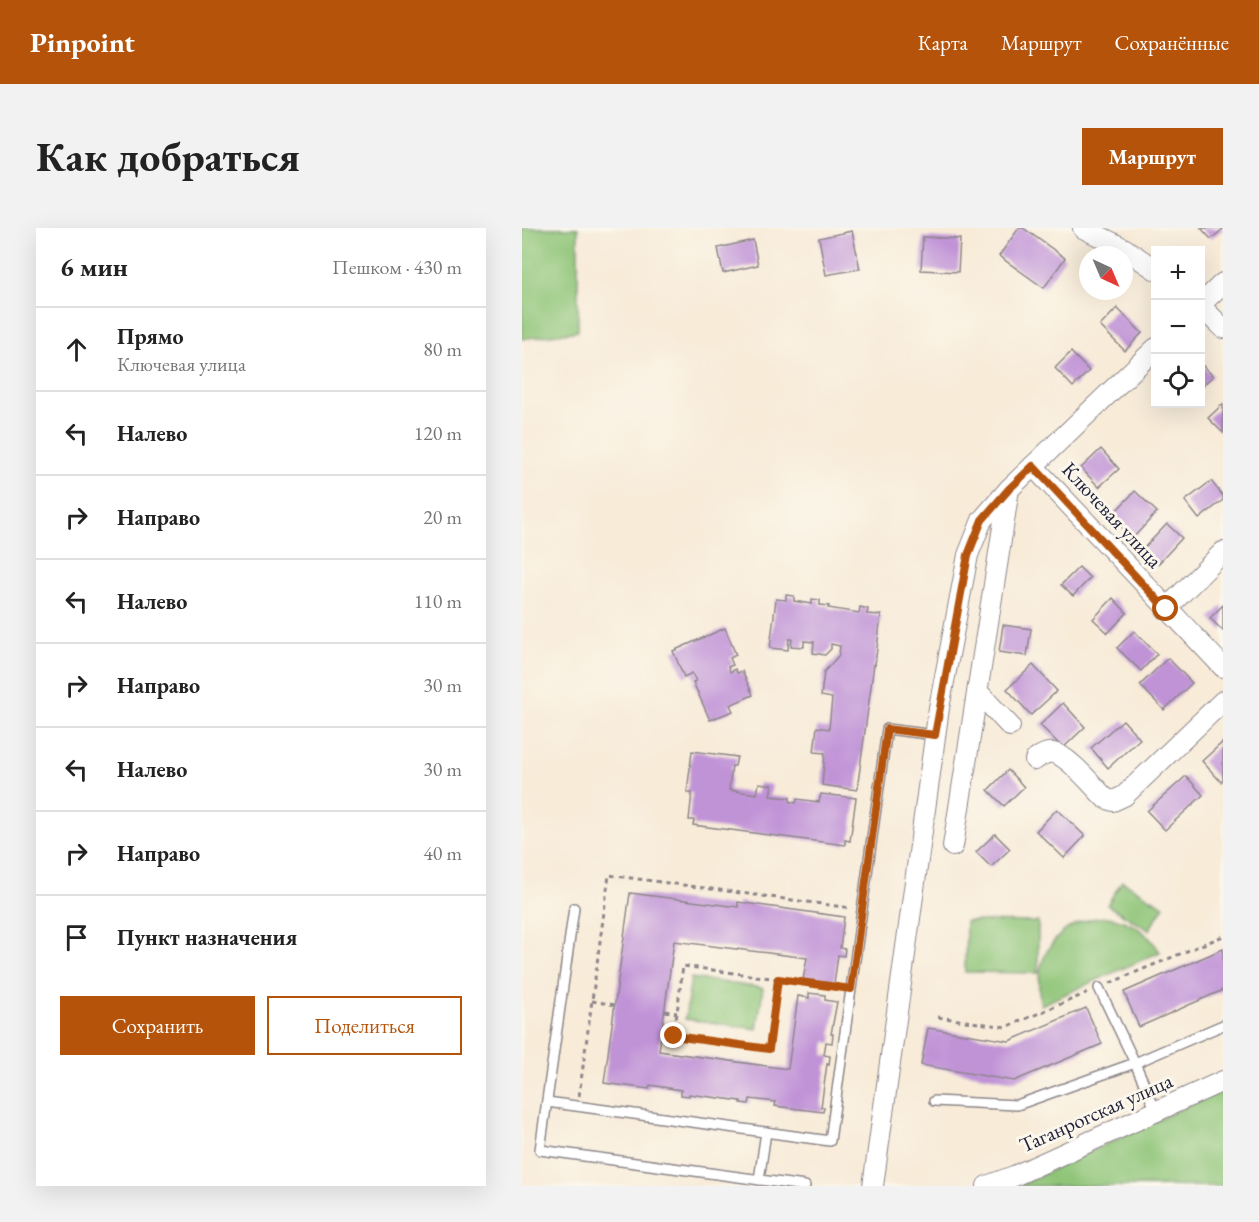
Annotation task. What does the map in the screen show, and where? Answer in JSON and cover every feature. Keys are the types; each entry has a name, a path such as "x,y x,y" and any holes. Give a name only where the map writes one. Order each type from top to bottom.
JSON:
{"street":[{"path":"1083,228 1125,249 1151,267"},
{"path":"1205,300 1223,283"},
{"path":"1205,310 1223,328"},
{"name":"Ключевая улица","path":"1151,352 1033,466 1223,667"},
{"path":"873,1186 935,735 968,555 982,520 1033,466"},
{"path":"952,846 1009,489"},
{"path":"1166,609 1223,552"},
{"path":"978,692 1010,726"},
{"path":"1035,760 1052,752 1064,757 1105,798 1113,801 1124,796 1223,701"},
{"name":"Таганрогская улица","path":"987,1186 1014,1176 1223,1081"}],"lane":[{"path":"547,1102 830,1141 887,729 935,735"},
{"path":"574,908 540,1150 805,1186"},
{"path":"1100,988 1136,1063 1156,1112"},
{"path":"934,1101 1017,1105 1136,1063 1223,1024"},
{"path":"759,1180 766,1132"}],"path":[{"path":"577,1106 609,875 862,909"},
{"path":"938,1017 1006,1027 1223,936"},
{"path":"778,979 769,1049 674,1036 683,966 778,979 851,989"},
{"path":"592,1001 615,1005"},
{"path":"665,1011 677,1013"}],"green space":[{"path":"522,228 578,228 578,331 522,339"},
{"path":"1122,881 1164,906 1149,930 1107,905"},
{"path":"1108,917 1138,928 1150,938 1160,952 1041,1005 1040,971 1052,944 1062,933 1075,925 1090,919"},
{"path":"966,921 1038,922 1038,973 965,972"},
{"path":"691,978 763,988 757,1029 685,1019"},
{"path":"1223,1089 1223,1186 1018,1186"}],"building":[{"path":"1019,228 1023,228 1065,258 1044,288 999,256"},
{"path":"1201,228 1223,228 1223,229 1211,239"},
{"path":"852,231 860,269 826,275 819,238"},
{"path":"923,237 960,239 958,272 921,270"},
{"path":"753,240 758,265 723,273 718,248"},
{"path":"1117,308 1142,333 1125,351 1100,326"},
{"path":"1071,352 1089,371 1073,387 1055,368"},
{"path":"1205,368 1213,376 1205,383"},
{"path":"1223,404 1223,433 1208,418"},
{"path":"1101,449 1119,469 1099,487 1081,468"},
{"path":"1211,481 1223,496 1223,500 1199,519 1185,501"},
{"path":"1135,491 1157,512 1133,538 1111,516"},
{"path":"1167,524 1182,538 1158,564 1143,549"},
{"path":"1079,567 1090,578 1073,596 1061,585"},
{"path":"786,595 794,596 794,601 812,604 812,599 820,600 820,605 829,606 828,608 859,613 860,607 868,609 867,614 881,615 857,790 822,785 825,753 814,752 817,727 829,729 832,698 821,696 824,672 839,655 840,646 831,644 831,649 825,655 813,653 814,642 804,641 804,647 791,646 792,639 789,639 788,650 770,648 776,599 786,600"},
{"path":"1113,598 1127,613 1108,633 1093,619"},
{"path":"1223,605 1223,631 1210,618"},
{"path":"1003,625 1031,629 1027,656 999,652"},
{"path":"725,628 736,655 730,658 733,665 728,667 730,672 735,669 737,673 742,671 753,695 730,705 733,711 710,720 693,682 696,681 692,673 684,677 673,651"},
{"path":"1134,631 1157,654 1141,671 1117,648"},
{"path":"1168,658 1192,683 1164,710 1140,685"},
{"path":"1033,665 1057,691 1031,715 1007,689"},
{"path":"1063,703 1085,727 1063,748 1040,725"},
{"path":"1123,720 1140,739 1108,768 1091,748"},
{"path":"1223,742 1223,780 1221,782 1202,761"},
{"path":"692,751 737,757 735,766 732,766 729,790 757,794 759,783 772,785 770,796 790,798 790,802 796,803 797,799 819,802 821,794 856,798 850,841 845,840 845,845 693,825 694,820 689,820 692,793 687,793"},
{"path":"1008,770 1024,787 1004,806 988,790"},
{"path":"1186,776 1203,795 1165,830 1147,811"},
{"path":"1057,809 1085,836 1064,858 1036,831"},
{"path":"995,834 1010,849 991,867 976,852"},
{"path":"630,893 738,907 738,902 844,917 840,948 845,949 844,956 838,955 834,984 803,980 807,958 674,941 659,1051 788,1069 798,996 809,998 809,993 825,995 825,1000 837,1002 831,1034 833,1034 832,1043 826,1042 824,1055 830,1056 821,1107 824,1107 823,1112 775,1106 776,1102 750,1099 749,1104 689,1094 689,1096 681,1095 681,1090 650,1085 649,1089 604,1083"},
{"path":"1223,949 1223,990 1139,1027 1124,992"},
{"path":"1086,1008 1102,1044 1014,1081 921,1065 928,1028 1009,1041"}],"route":[{"path":"674,1036 769,1049 778,979 851,989 887,729 935,735 968,555 982,520 1033,466 1166,609"}]}
